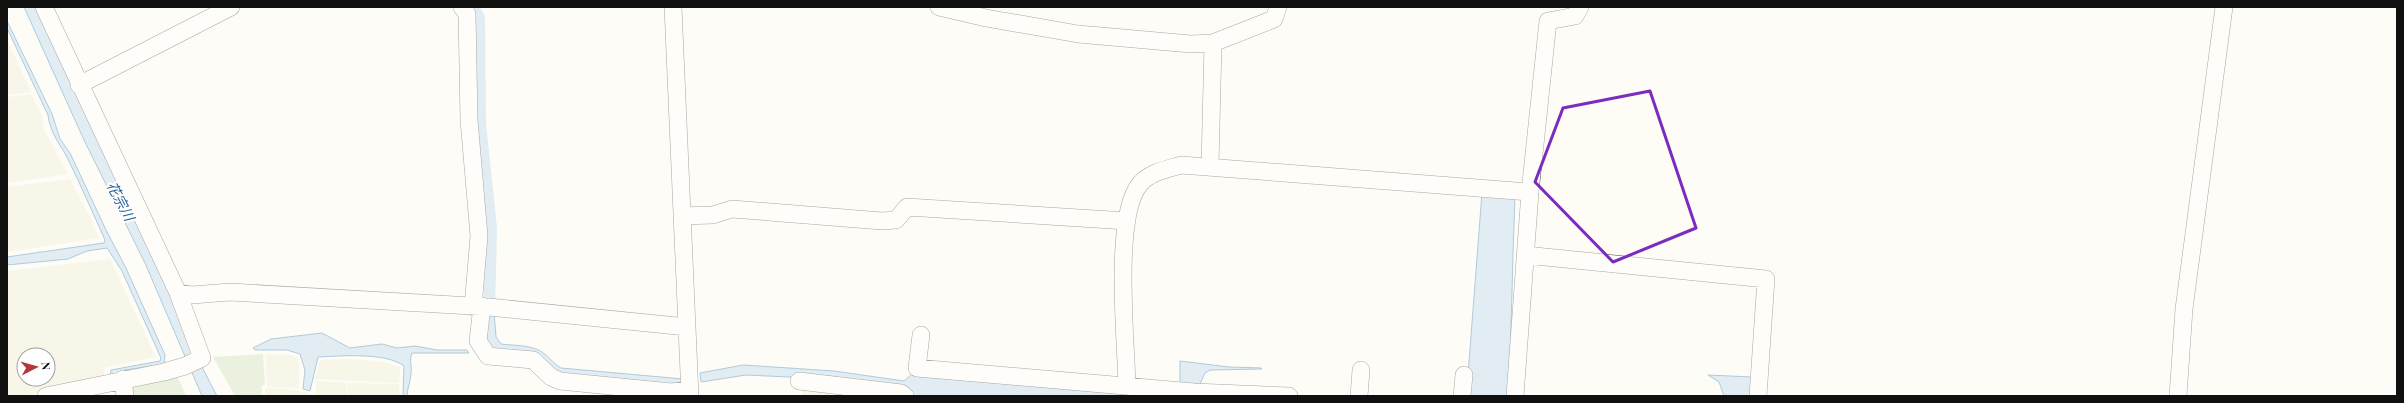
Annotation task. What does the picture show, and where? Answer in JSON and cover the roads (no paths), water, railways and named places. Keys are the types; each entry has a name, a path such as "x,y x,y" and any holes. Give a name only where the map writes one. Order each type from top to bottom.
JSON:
{"street":[{"path":"44,7 178,293 202,358 185,366 124,388 46,396"},
{"path":"80,85 231,7"},
{"path":"462,7 467,14 469,120 478,236 478,341 488,356 533,360 551,377 560,381 690,393 674,7"},
{"path":"939,7 986,18 1085,34 1184,43 1213,43 1274,19 1278,7"},
{"path":"1515,396 1525,255 1527,192 1548,21 1575,16 1580,7"},
{"path":"2178,396 2184,309 2224,7"},
{"path":"1210,166 1213,43"},
{"path":"1128,385 1124,267 1127,220 1131,198 1141,182 1159,171 1181,165 1210,166 1527,192"},
{"path":"682,216 713,215 732,209 882,221 896,220 907,207 1127,220"},
{"path":"1525,255 1766,279 1758,396"},
{"path":"178,293 192,294 230,292 477,307 687,326"},
{"path":"921,335 917,368 1128,385 1194,392 1289,396"},
{"path":"1359,396 1361,370"},
{"path":"1462,396 1464,375"},
{"path":"799,381 901,393 905,396"}],"water":[{"name":"花宗川","path":"24,7 38,7 134,209 201,365 217,396 202,396 145,263 84,140"},
{"path":"7,21 52,114 60,139 70,153 106,230 125,266 165,355 164,364 125,370 110,376 111,370 160,361 161,358 122,271 107,248 87,251 68,259 7,265 7,257 104,243 105,240 68,159 53,133 48,115 7,28"},
{"path":"1482,193 1515,196 1508,396 1468,396 1467,388"},
{"path":"494,312 496,337 501,344 530,347 541,351 561,368 683,379 684,387 559,377 490,352 482,330 485,317"},
{"path":"322,333 350,348 382,344 397,348 415,346 437,350 467,350 469,353 412,353 411,376 407,396 403,396 404,366 396,362 375,357 362,356 318,357 310,391 303,389 305,370 300,354 287,350 255,350 253,348 271,339"},
{"path":"1180,361 1229,367 1262,369 1210,370 1205,373 1200,384 1180,383"},
{"path":"743,365 834,371 904,381 913,373 1202,396 909,396 809,378 746,375 701,382 700,373"},
{"path":"1708,375 1752,377 1750,396 1724,396 1719,382"}],"waterway":[{"path":"472,7 479,17 480,124 491,228 489,314"}]}
